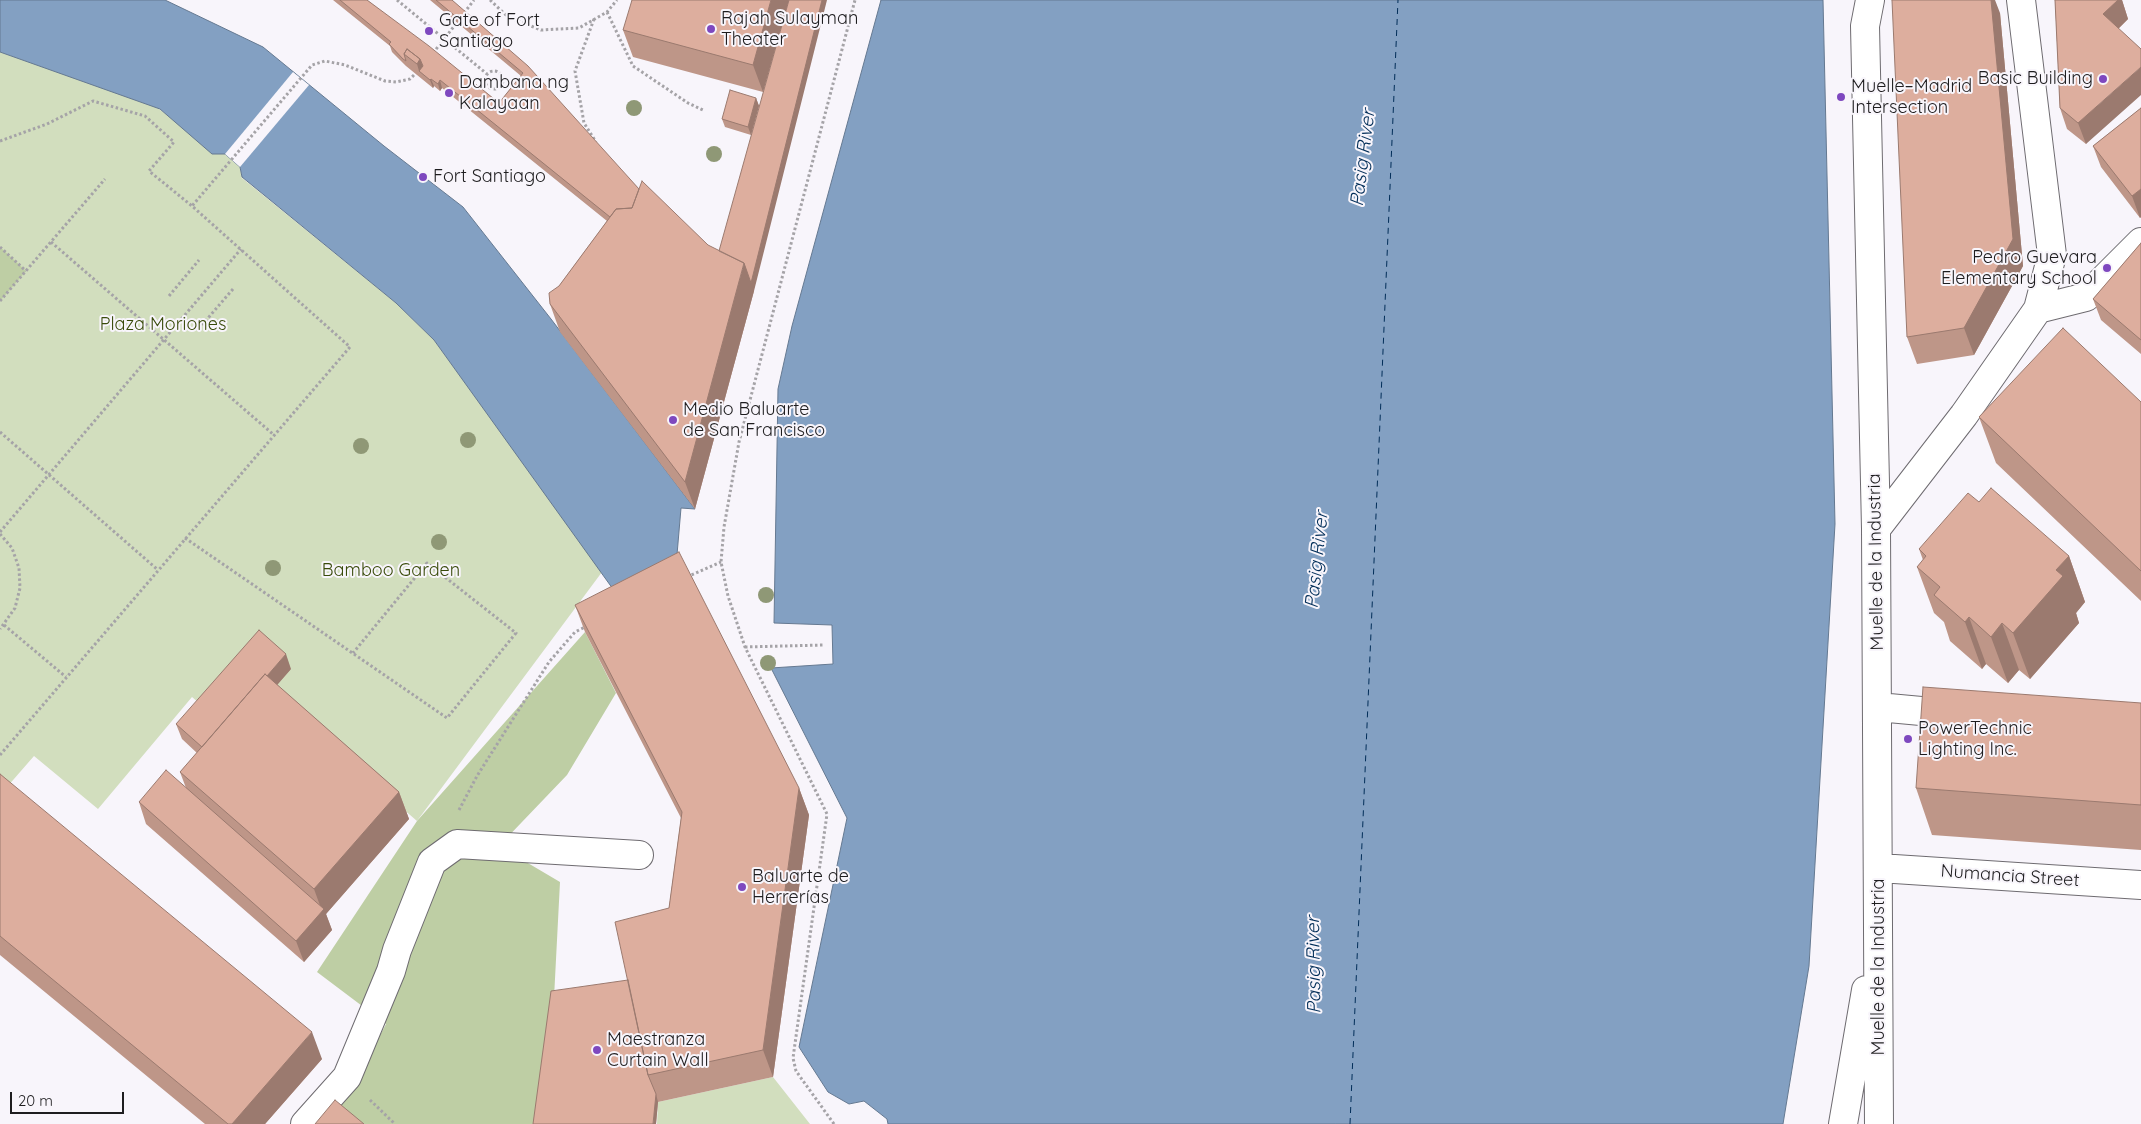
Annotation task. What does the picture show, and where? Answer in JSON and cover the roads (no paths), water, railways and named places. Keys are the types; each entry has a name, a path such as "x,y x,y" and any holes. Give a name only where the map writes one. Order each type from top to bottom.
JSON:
{"street":[{"name":"Muelle de la Industria","path":"1870,0 1865,26 1876,529 1879,1124"},
{"path":"1876,529 1964,415 2038,309 2052,256 2021,0"},
{"path":"2038,309 2086,297 2141,242"},
{"path":"1878,707 1922,711"},
{"path":"305,1124 347,1077 391,971 397,950 432,862 457,844 639,855"},
{"name":"Numancia Street","path":"1879,868 2141,885"},
{"path":"1843,1124 1879,914"}],"water":[{"path":"0,0 165,0 263,47 384,146 463,207 551,319 695,509 681,508 675,578 623,603 434,340 396,303 242,177 240,167 225,154 212,154 160,109 0,52"},
{"name":"Pasig River","path":"881,0 1823,0 1835,524 1809,966 1783,1124 888,1124 887,1119 864,1101 849,1104 828,1092 799,1047 847,818 771,668 833,664 832,625 774,623 778,389 792,326"}],"place":[{"name":"Rajah Sulayman Theater","path":"711,29"},
{"name":"Gate of Fort Santiago","path":"429,31"},
{"name":"Basic Building","path":"2103,79"},
{"name":"Dambana ng Kalayaan","path":"449,93"},
{"name":"Muelle–Madrid Intersection","path":"1841,97"},
{"name":"Fort Santiago","path":"423,177"},
{"name":"Pedro Guevara Elementary School","path":"2107,268"},
{"name":"Medio Baluarte de San Francisco","path":"673,420"},
{"name":"PowerTechnic Lighting Inc.","path":"1908,739"},
{"name":"Baluarte de Herrerías","path":"742,887"},
{"name":"Maestranza Curtain Wall","path":"597,1050"}],"park label":[{"name":"Plaza Moriones","path":"163,325"},
{"name":"Bamboo Garden","path":"391,571"}]}
